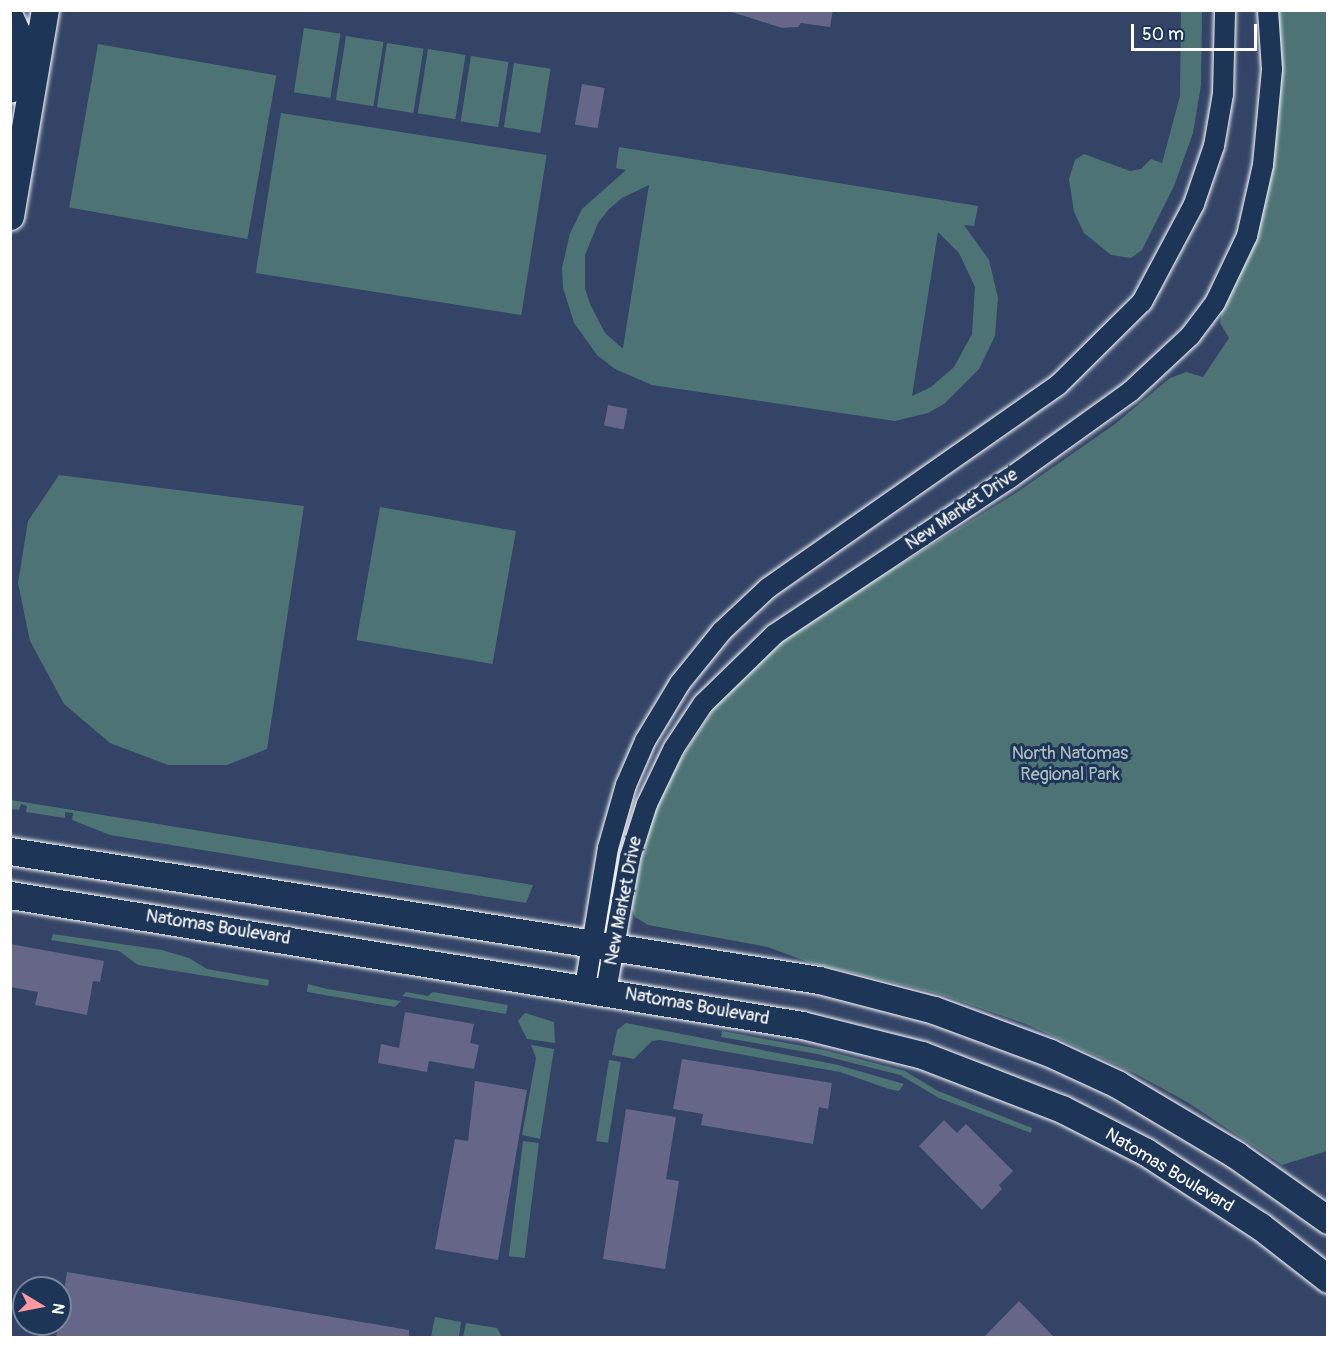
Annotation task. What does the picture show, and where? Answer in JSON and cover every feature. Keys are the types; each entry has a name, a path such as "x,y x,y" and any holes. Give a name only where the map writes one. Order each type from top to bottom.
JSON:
{"main road":[{"path":"10,216 45,10"},
{"path":"10,18 17,33 10,89"},
{"path":"10,850 819,980 934,1010 1030,1045 1098,1074 1172,1113 1282,1185 1328,1220"},
{"name":"Natomas Boulevard","path":"10,895 596,989 865,1039 998,1082 1062,1109 1146,1152 1260,1226 1328,1279"}],"street":[{"name":"New Market Drive","path":"596,989 603,945 608,848 626,785 645,741 680,683 722,631 768,588 1058,386 1142,302 1194,204 1214,146 1223,94 1224,10"},
{"name":"New Market Drive","path":"603,945 647,804 674,748 703,704 775,634 1010,478 1131,391 1190,336 1215,303 1247,236 1263,165 1271,80 1268,10"}],"green space":[{"path":"1181,11 1202,11 1201,85 1193,133 1174,186 1142,250 1131,258 1111,255 1084,233 1074,212 1069,179 1075,160 1084,154 1130,171 1141,169 1151,159 1162,163 1180,96"},
{"name":"North Natomas Regional Park","path":"1276,11 1327,11 1327,1151 1282,1165 1187,1102 1136,1074 1026,1024 939,994 808,962 768,947 648,925 635,917 630,904 653,812 671,774 716,705 770,649 834,605 1016,493 1115,424 1170,378 1186,372 1203,377 1229,338 1220,323 1222,311 1247,259 1273,158 1278,95"},
{"path":"304,28 341,34 330,98 294,92"},
{"path":"346,36 384,42 373,106 336,100"},
{"path":"387,43 424,49 413,113 377,107"},
{"path":"98,44 276,75 247,239 69,207"},
{"path":"428,49 466,55 455,119 418,113"},
{"path":"471,56 509,62 498,127 461,121"},
{"path":"514,63 551,69 540,133 504,127"},
{"path":"281,113 547,155 521,315 256,273"},
{"path":"619,147 978,206 974,226 964,225 989,260 998,298 995,336 979,369 944,404 928,413 895,421 652,385 615,369 597,355 574,323 563,288 562,268 570,233 582,209 626,170 616,168","holes":["649,185 623,348 622,348 605,333 590,304 585,288 585,255 598,223 609,209 622,198","938,232 959,253 975,287 972,334 954,367 931,387 912,396"]},
{"path":"59,475 304,506 267,749 227,765 168,765 110,743 64,704 30,641 18,583 28,521"},
{"path":"380,507 516,531 492,664 357,640"},
{"path":"10,800 533,885 526,903 110,835 72,820 73,813 65,812 65,818 26,812 27,806 21,804 19,810 11,809"},
{"path":"53,934 162,950 189,958 207,969 269,980 268,986 138,965 119,951 51,940"},
{"path":"308,984 401,1001 395,1007 307,992"},
{"path":"406,992 428,996 433,992 508,1005 506,1014 402,996"},
{"path":"525,1013 554,1022 555,1043 527,1039 518,1021"},
{"path":"626,1023 838,1065 904,1084 899,1091 840,1072 660,1040 652,1041 634,1059 612,1055 617,1030"},
{"path":"722,1031 824,1050 905,1071 938,1091 1032,1128 1031,1133 939,1098 900,1075 817,1054 721,1037"},
{"path":"531,1045 554,1049 540,1139 522,1135 536,1058"},
{"path":"609,1060 621,1062 608,1143 596,1141"},
{"path":"523,1141 539,1143 525,1258 509,1256"},
{"path":"435,1317 461,1322 459,1337 431,1337"},
{"path":"466,1323 497,1328 502,1337 463,1337"}],"building":[{"path":"833,10 830,27 801,23 798,27 782,28 732,12"},
{"path":"582,84 605,88 598,128 575,124"},
{"path":"608,405 628,409 624,429 604,426"},
{"path":"10,944 104,961 100,982 93,981 87,1015 35,1005 38,992 10,987"},
{"path":"405,1012 474,1024 470,1043 479,1045 474,1069 429,1061 427,1072 378,1063 381,1044 399,1048"},
{"path":"682,1059 832,1083 828,1109 819,1107 813,1144 701,1125 703,1114 673,1109"},
{"path":"475,1081 527,1090 498,1260 435,1249 455,1139 468,1141"},
{"path":"626,1109 676,1117 666,1179 679,1181 665,1269 603,1259"},
{"path":"944,1120 957,1133 966,1124 1013,1171 999,1185 1002,1189 982,1210 919,1146"},
{"path":"67,1272 409,1330 409,1338 56,1338 56,1336 72,1336 72,1276 66,1276"},
{"path":"1019,1301 1055,1338 983,1338"}]}
